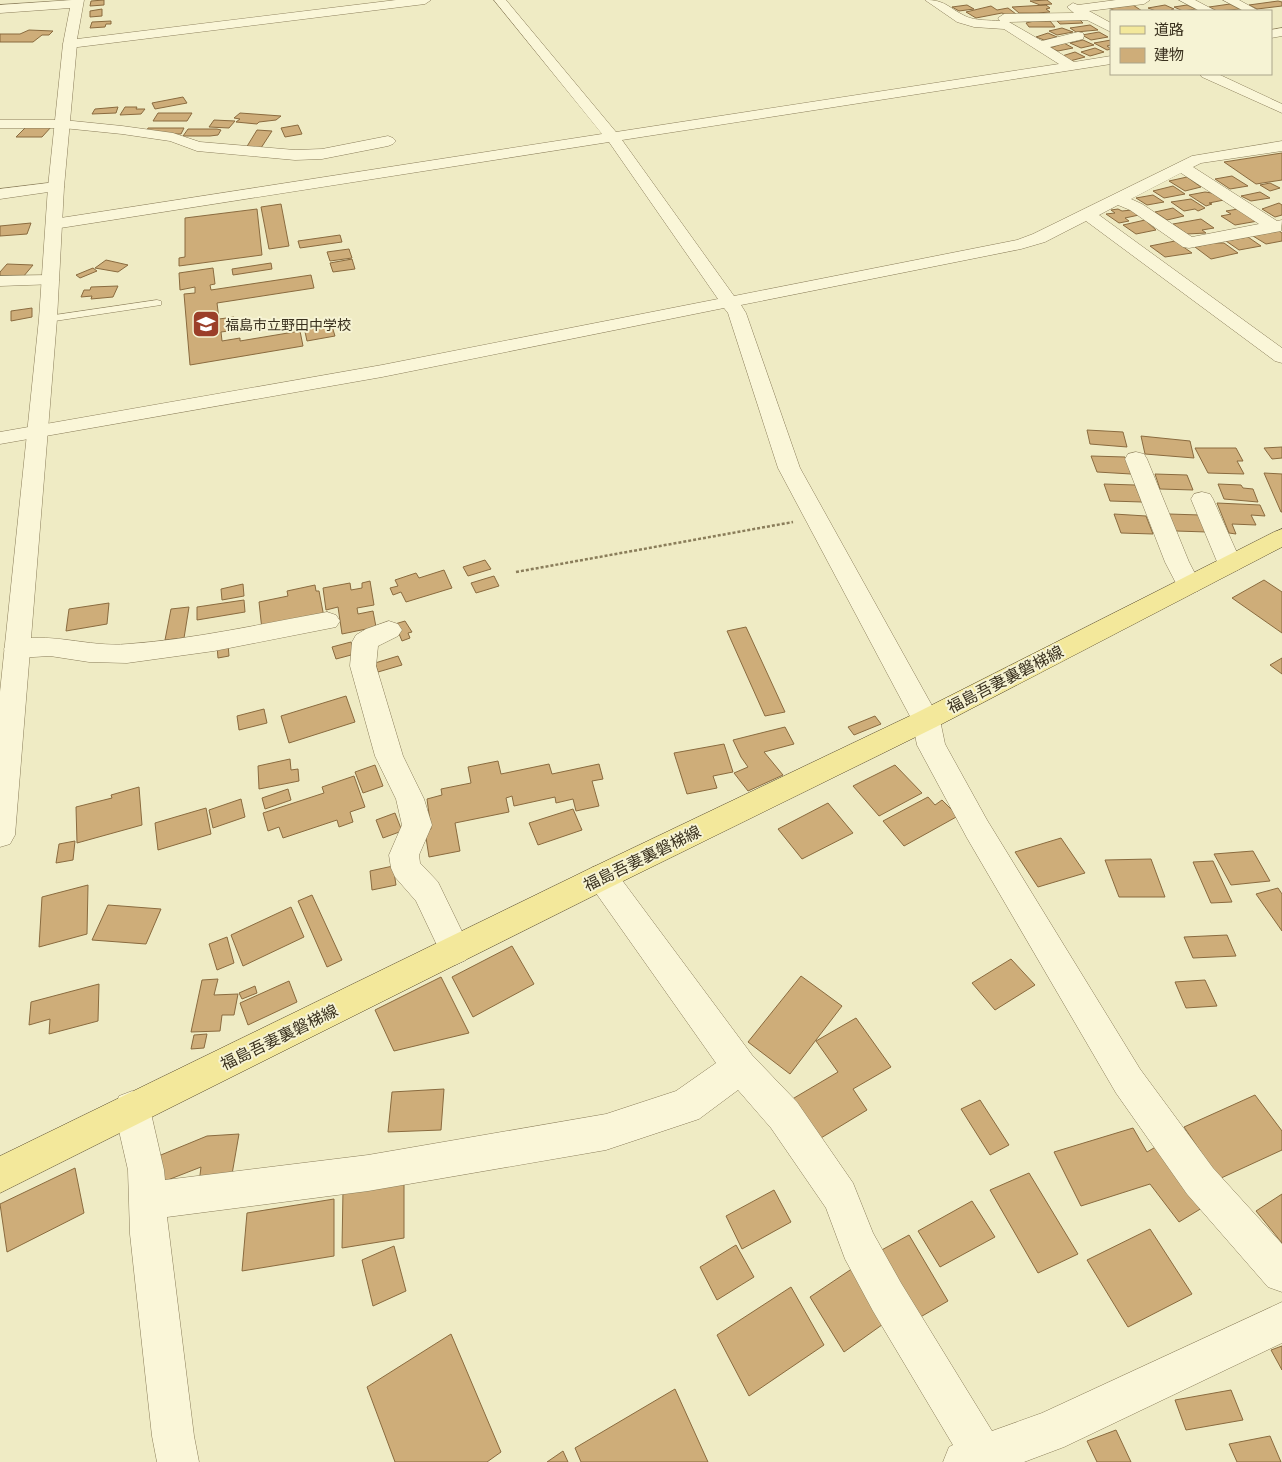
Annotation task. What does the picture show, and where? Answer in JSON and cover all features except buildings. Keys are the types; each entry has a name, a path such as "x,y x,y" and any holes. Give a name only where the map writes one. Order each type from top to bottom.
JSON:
{"main road":[{"name":"福島吾妻裏磐梯線","path":"0,1175 602,877 926,720 1230,564 1280,541"}],"street":[{"path":"70,44 425,0"},
{"path":"500,0 614,138 737,314 789,468 926,720 931,745 977,829 1128,1081 1200,1181 1282,1273"},
{"path":"932,0 961,19 974,23 1007,25 1070,66"},
{"path":"1060,0 1110,27"},
{"path":"1076,9 1144,0"},
{"path":"1185,0 1208,10"},
{"path":"1229,0 1251,10"},
{"path":"0,835 48,319 56,187 70,44 77,2 4,6"},
{"path":"1004,18 1089,16"},
{"path":"1038,46 1078,36"},
{"path":"54,224 1110,60"},
{"path":"1209,75 1282,109"},
{"path":"1250,94 1274,91"},
{"path":"0,124 63,124 173,137 197,146 295,155 322,154 388,141"},
{"path":"0,438 382,371 1022,244 1039,238 1198,159 1282,146"},
{"path":"1182,167 1279,226"},
{"path":"0,194 56,187"},
{"path":"1118,199 1136,207 1188,243 1279,226"},
{"path":"1087,214 1282,357"},
{"path":"0,281 50,280"},
{"path":"1136,459 1177,562 1189,585"},
{"path":"1202,499 1230,564"},
{"path":"17,649 50,646 89,652 127,654 214,642 327,621"},
{"path":"389,630 375,635 365,642 363,666 388,756 410,799 417,825 404,855 406,868 427,892 455,950"},
{"path":"602,877 740,1067 784,1115 840,1196 859,1245 974,1459 1049,1432 1282,1322"},
{"path":"148,1201 368,1173 606,1132 686,1106 740,1067"},
{"path":"132,1110 146,1170 150,1234 173,1436 178,1462"}],"lane":[{"path":"48,319 156,303"}],"path":[{"path":"516,572 815,518"}],"place":[{"name":"福島市立野田中学校","path":"206,324"}]}
